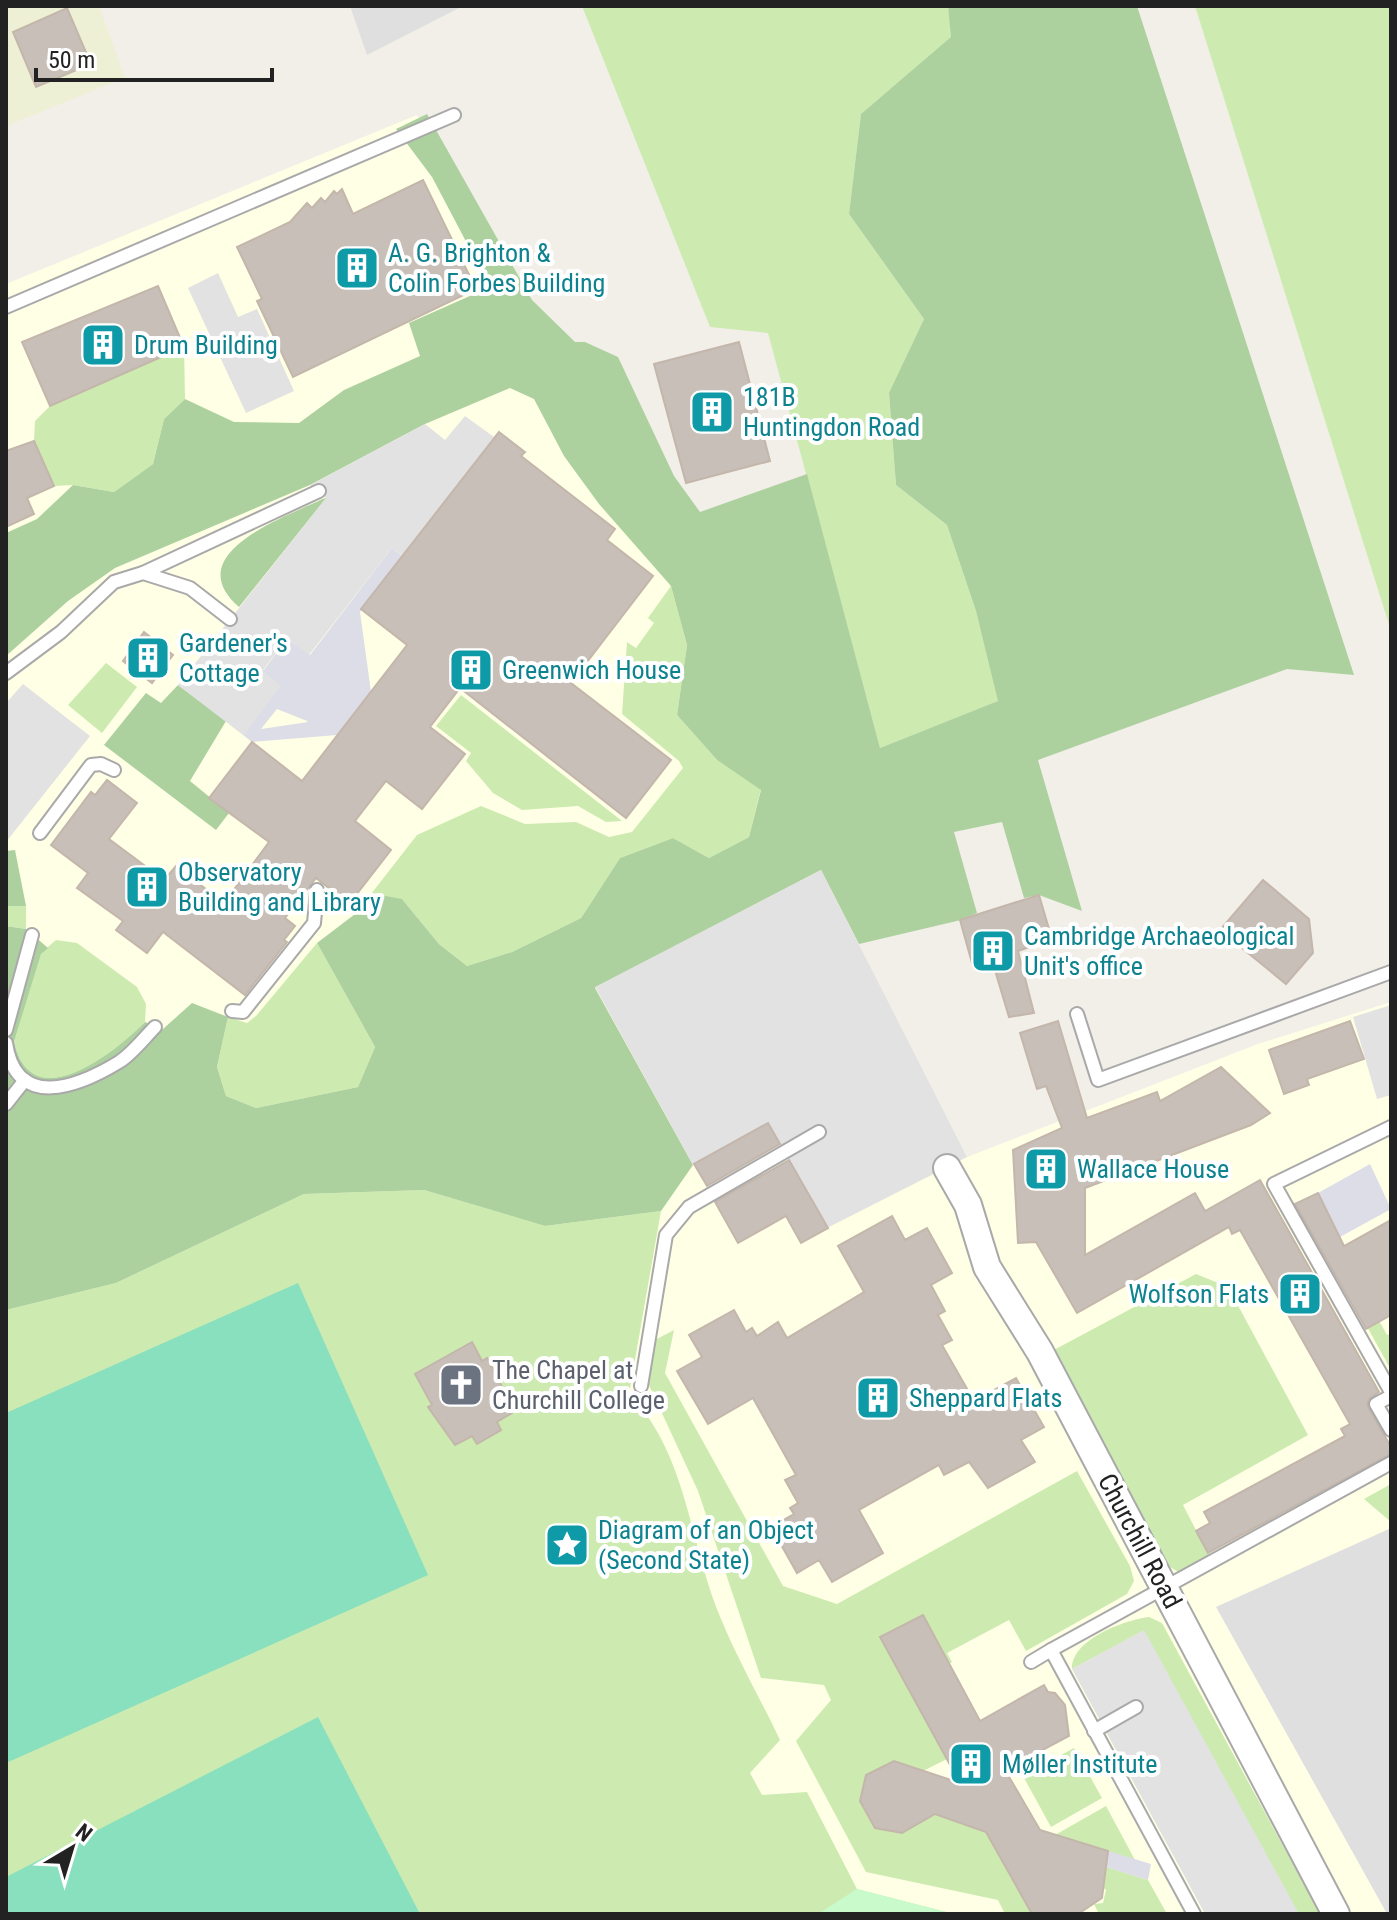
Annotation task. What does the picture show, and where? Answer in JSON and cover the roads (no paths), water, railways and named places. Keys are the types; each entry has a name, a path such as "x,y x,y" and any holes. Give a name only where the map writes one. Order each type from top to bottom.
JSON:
{"street":[{"name":"Churchill Road","path":"947,1168 968,1205 987,1267 1040,1352 1336,1914"}],"lane":[{"path":"6,307 454,115"},
{"path":"6,673 61,632 114,582 143,573 319,491"},
{"path":"143,573 190,588 230,619"},
{"path":"40,833 91,765 101,764 114,770"},
{"path":"232,1011 243,1012 314,923 317,890"},
{"path":"6,1030 32,935"},
{"path":"1077,1014 1098,1080 1391,972"},
{"path":"6,1043 9,1063 25,1080 46,1090 74,1084 121,1061 155,1027"},
{"path":"6,1104 25,1080"},
{"path":"1391,1127 1274,1184 1391,1394 1376,1404 1391,1430"},
{"path":"641,1386 666,1235 689,1207 819,1132"},
{"path":"1031,1662 1163,1586 1391,1463"},
{"path":"1051,1650 1194,1914"},
{"path":"1094,1731 1136,1707"}],"place":[{"name":"A. G. Brighton & Colin Forbes Building","path":"357,268"},
{"name":"Drum Building","path":"103,345"},
{"name":"181B Huntingdon Road","path":"712,412"},
{"name":"Gardener's Cottage","path":"148,658"},
{"name":"Greenwich House","path":"471,670"},
{"name":"Observatory Building and Library","path":"147,887"},
{"name":"Cambridge Archaeological Unit's office","path":"993,951"},
{"name":"Wallace House","path":"1046,1169"},
{"name":"Wolfson Flats","path":"1300,1294"},
{"name":"The Chapel at Churchill College","path":"461,1385"},
{"name":"Sheppard Flats","path":"878,1398"},
{"name":"Diagram of an Object (Second State)","path":"567,1545"},
{"name":"Møller Institute","path":"971,1764"}]}
